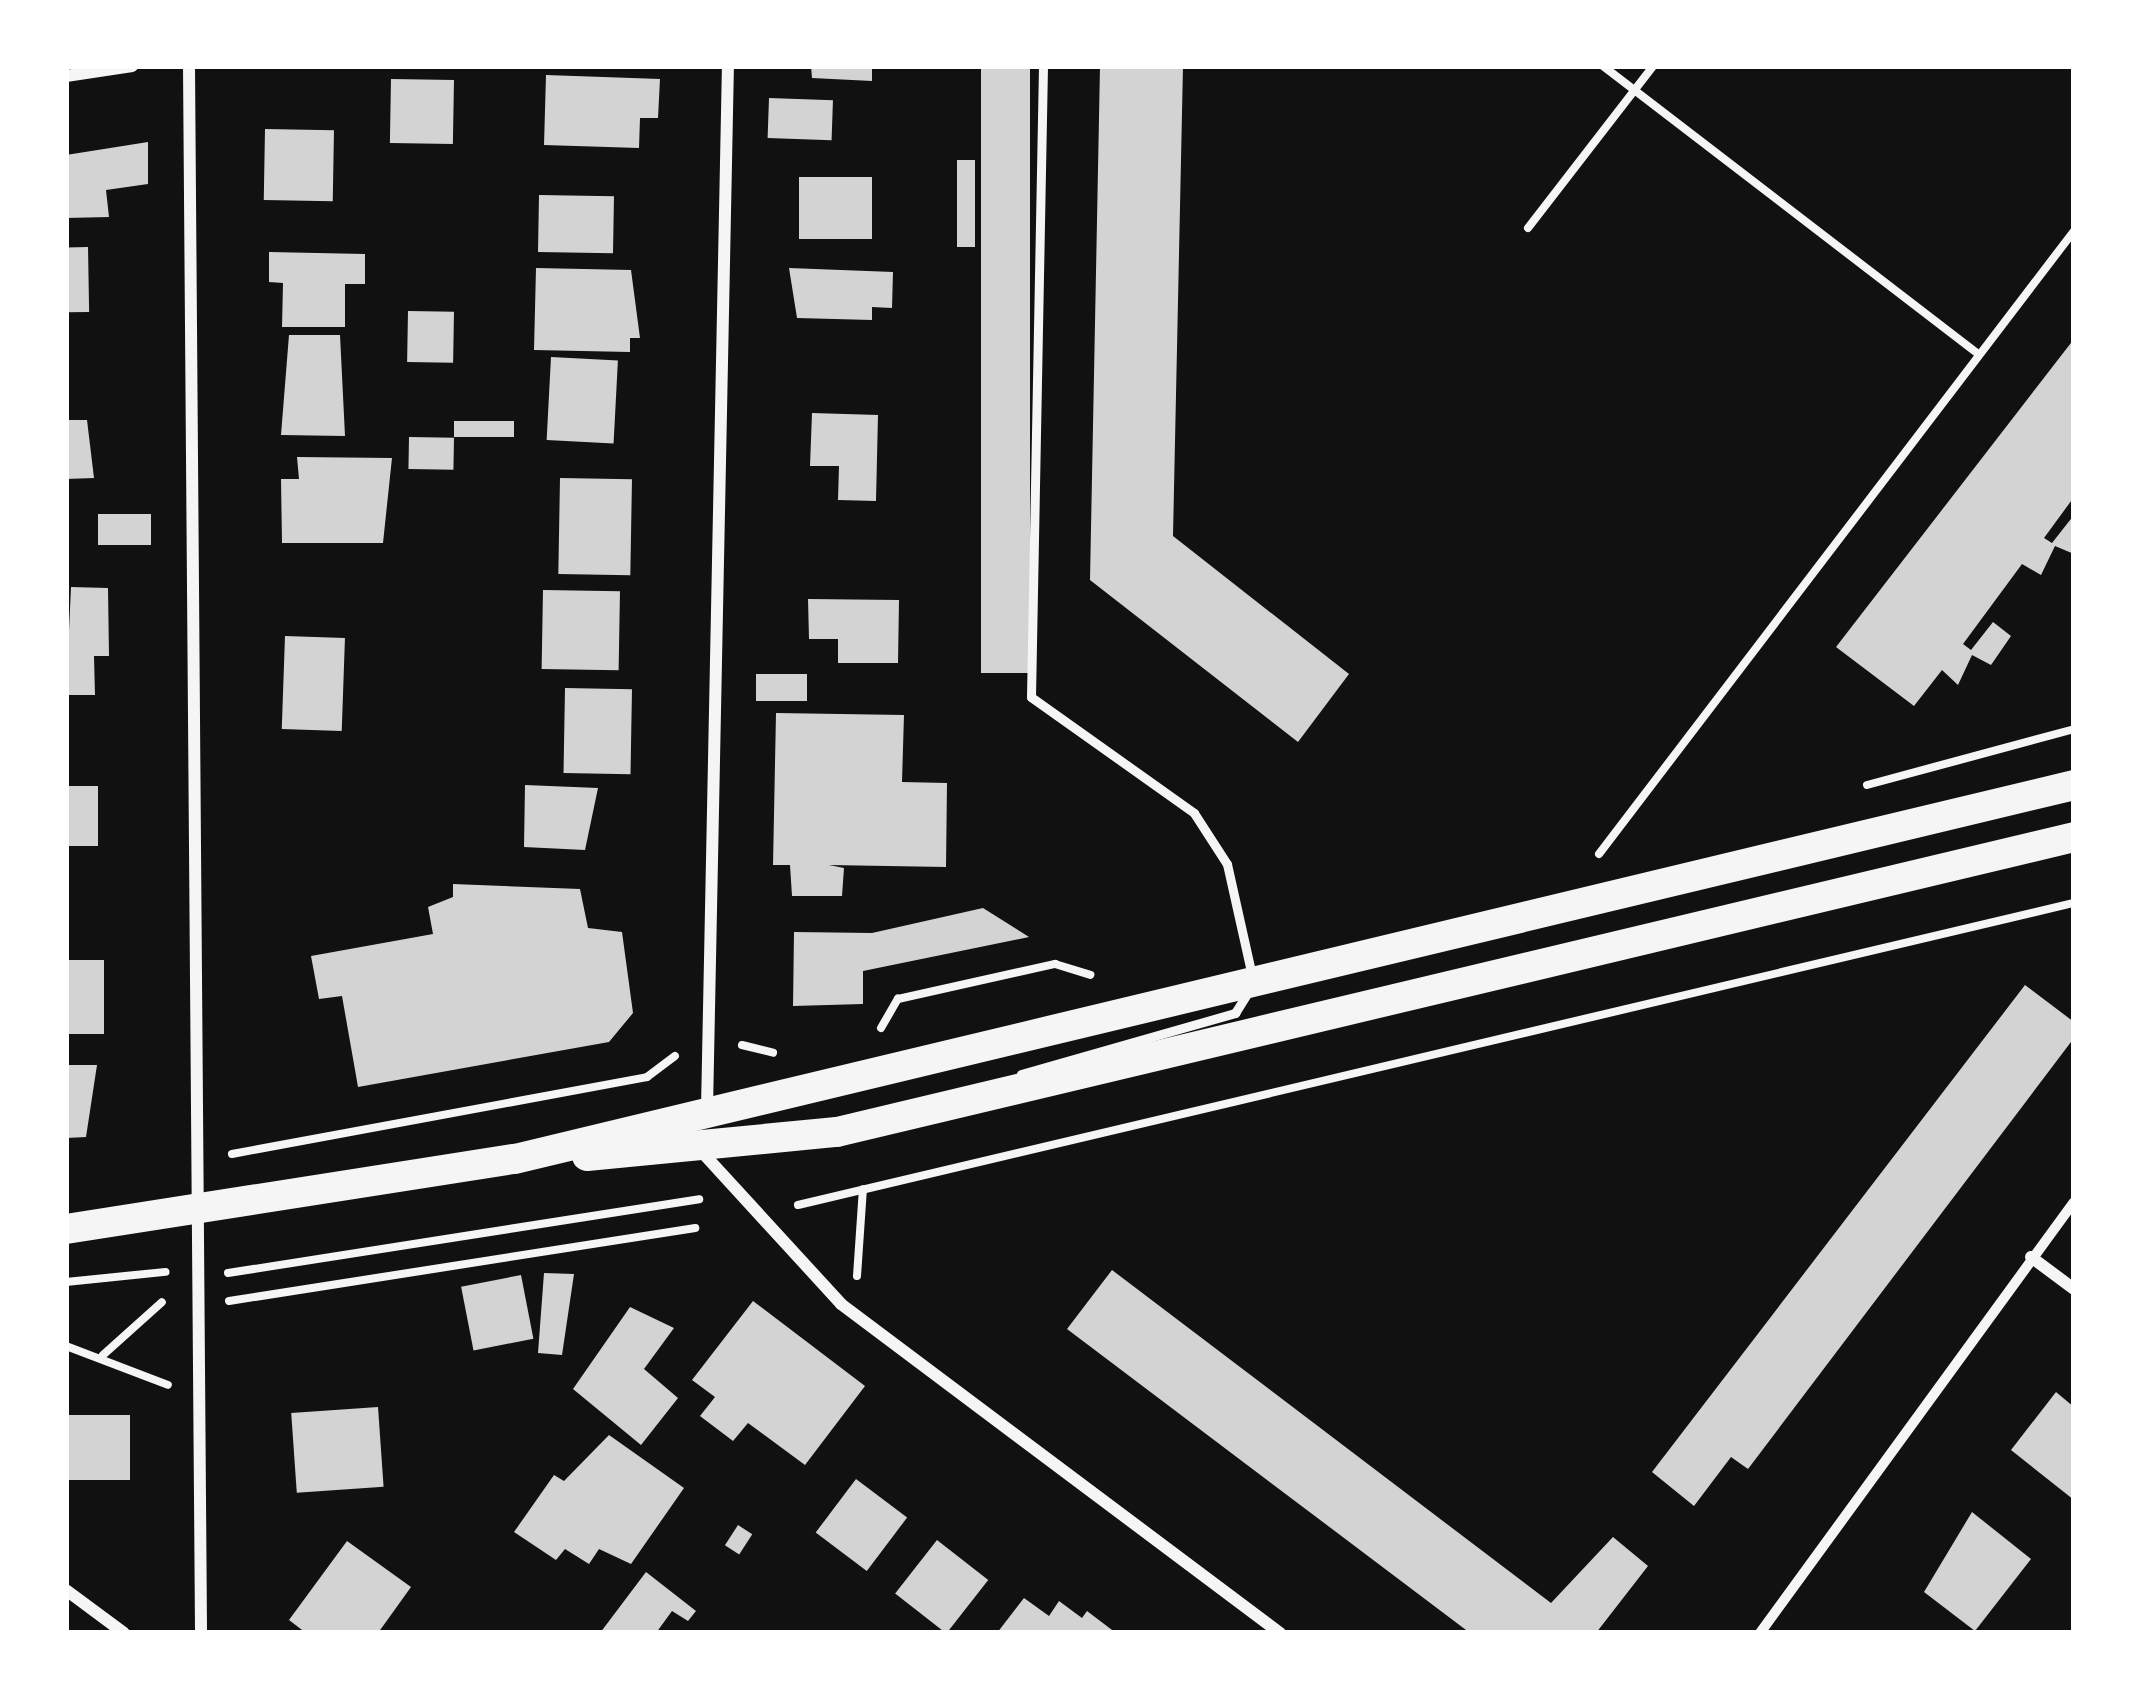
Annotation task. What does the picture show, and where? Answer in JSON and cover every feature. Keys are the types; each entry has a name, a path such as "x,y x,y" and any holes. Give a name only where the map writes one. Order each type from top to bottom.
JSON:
{"main road":[{"path":"66,1229 515,1159 2074,785"},
{"path":"515,1159 701,1151 921,1112 2074,837"}],"street":[{"path":"66,76 132,66"},
{"path":"189,66 204,1209 201,1633"},
{"path":"707,1113 728,66"},
{"path":"701,1151 841,1304 1280,1633"},
{"path":"1760,1633 2074,1202"},
{"path":"2031,1257 2074,1289"},
{"path":"66,1590 124,1633"}],"lane":[{"path":"921,1112 1080,1051 1234,1013 1253,984 1227,864 1194,813 1031,697 1043,66"}],"path":[{"path":"1603,66 1979,354"},
{"path":"1528,228 1653,66"},
{"path":"1598,857 2074,231"},
{"path":"791,1207 2074,903"},
{"path":"232,1154 647,1077 676,1054 710,1049"},
{"path":"846,1170 858,1191 856,1281"},
{"path":"229,1301 695,1228"},
{"path":"104,1355 162,1301"},
{"path":"66,1346 104,1355 134,1378 200,1389"}],"building":[{"path":"811,66 872,66 872,81 812,78"},
{"path":"981,66 1030,66 1030,673 981,673"},
{"path":"1100,66 1183,66 1173,536 1349,674 1298,742 1090,580"},
{"path":"546,75 660,79 658,118 640,118 639,148 544,145"},
{"path":"391,79 454,80 453,144 390,143"},
{"path":"769,98 833,100 832,140 768,138"},
{"path":"265,129 334,130 333,201 264,200"},
{"path":"148,142 148,184 106,190 109,217 66,218 66,155"},
{"path":"957,160 975,160 975,247 957,247"},
{"path":"799,177 872,177 872,239 799,239"},
{"path":"539,195 614,196 613,253 538,252"},
{"path":"66,247 88,247 89,312 67,312"},
{"path":"269,252 365,254 365,284 345,284 345,327 282,327 283,283 269,282"},
{"path":"536,268 631,270 640,338 630,338 630,352 534,350"},
{"path":"789,268 893,272 892,308 872,307 872,320 797,318"},
{"path":"408,311 454,312 453,363 407,362"},
{"path":"289,335 340,335 345,436 281,435"},
{"path":"2074,339 2074,497 2044,538 2052,543 2074,515 2074,554 2055,546 2041,575 2022,564 1963,644 1971,650 1993,622 2011,636 1991,665 1972,655 1958,685 1942,670 1914,706 1836,647"},
{"path":"551,357 618,361 614,443 547,440"},
{"path":"812,413 878,415 876,501 838,500 839,466 810,466"},
{"path":"66,420 87,420 94,478 66,479"},
{"path":"454,421 514,421 514,437 454,437"},
{"path":"409,437 454,438 453,470 408,469"},
{"path":"297,457 392,458 383,543 282,543 281,479 299,479"},
{"path":"560,478 632,479 630,575 558,574"},
{"path":"98,514 151,514 151,545 98,545"},
{"path":"71,587 108,588 109,656 94,656 95,695 66,695"},
{"path":"543,590 620,591 619,670 542,669"},
{"path":"808,599 899,600 898,663 838,663 838,639 809,639"},
{"path":"285,636 345,638 342,731 282,729"},
{"path":"756,674 807,674 807,701 756,701"},
{"path":"565,688 632,689 631,774 564,773"},
{"path":"776,713 904,715 902,782 947,783 946,867 829,865 844,868 842,896 792,896 790,865 773,865"},
{"path":"525,785 598,788 585,850 524,847"},
{"path":"66,786 98,786 98,846 66,846"},
{"path":"453,884 580,889 588,928 622,932 633,1013 609,1042 358,1087 342,996 319,999 311,956 433,934 428,907 453,897"},
{"path":"983,908 1029,937 863,971 863,1004 793,1006 794,932 872,933"},
{"path":"66,960 104,960 104,1034 66,1034"},
{"path":"2025,985 2074,1022 2074,1038 1748,1469 1731,1457 1694,1506 1652,1472"},
{"path":"66,1065 97,1065 86,1137 66,1138"},
{"path":"1112,1270 1551,1603 1613,1537 1648,1566 1596,1633 1470,1633 1067,1329"},
{"path":"544,1273 574,1274 562,1355 538,1353"},
{"path":"521,1275 533,1339 474,1350 461,1287"},
{"path":"753,1301 865,1386 805,1465 748,1423 733,1441 700,1416 715,1397 692,1380"},
{"path":"630,1307 674,1328 644,1369 678,1398 641,1445 573,1389"},
{"path":"2056,1392 2074,1407 2074,1500 2011,1450"},
{"path":"378,1407 384,1487 297,1493 291,1413"},
{"path":"66,1415 130,1415 130,1480 66,1480"},
{"path":"609,1435 684,1488 631,1564 599,1549 589,1564 565,1549 556,1560 514,1532 554,1475 564,1481"},
{"path":"856,1479 907,1518 867,1571 816,1533"},
{"path":"1972,1512 2031,1559 1975,1631 1924,1592"},
{"path":"738,1525 752,1534 739,1554 725,1545"},
{"path":"937,1540 988,1580 947,1633 895,1594"},
{"path":"347,1541 411,1587 378,1633 306,1633 289,1620"},
{"path":"646,1572 696,1611 688,1621 672,1611 656,1633 600,1633"},
{"path":"1024,1598 1049,1616 1059,1601 1082,1618 1087,1611 1116,1633 997,1633"}]}
